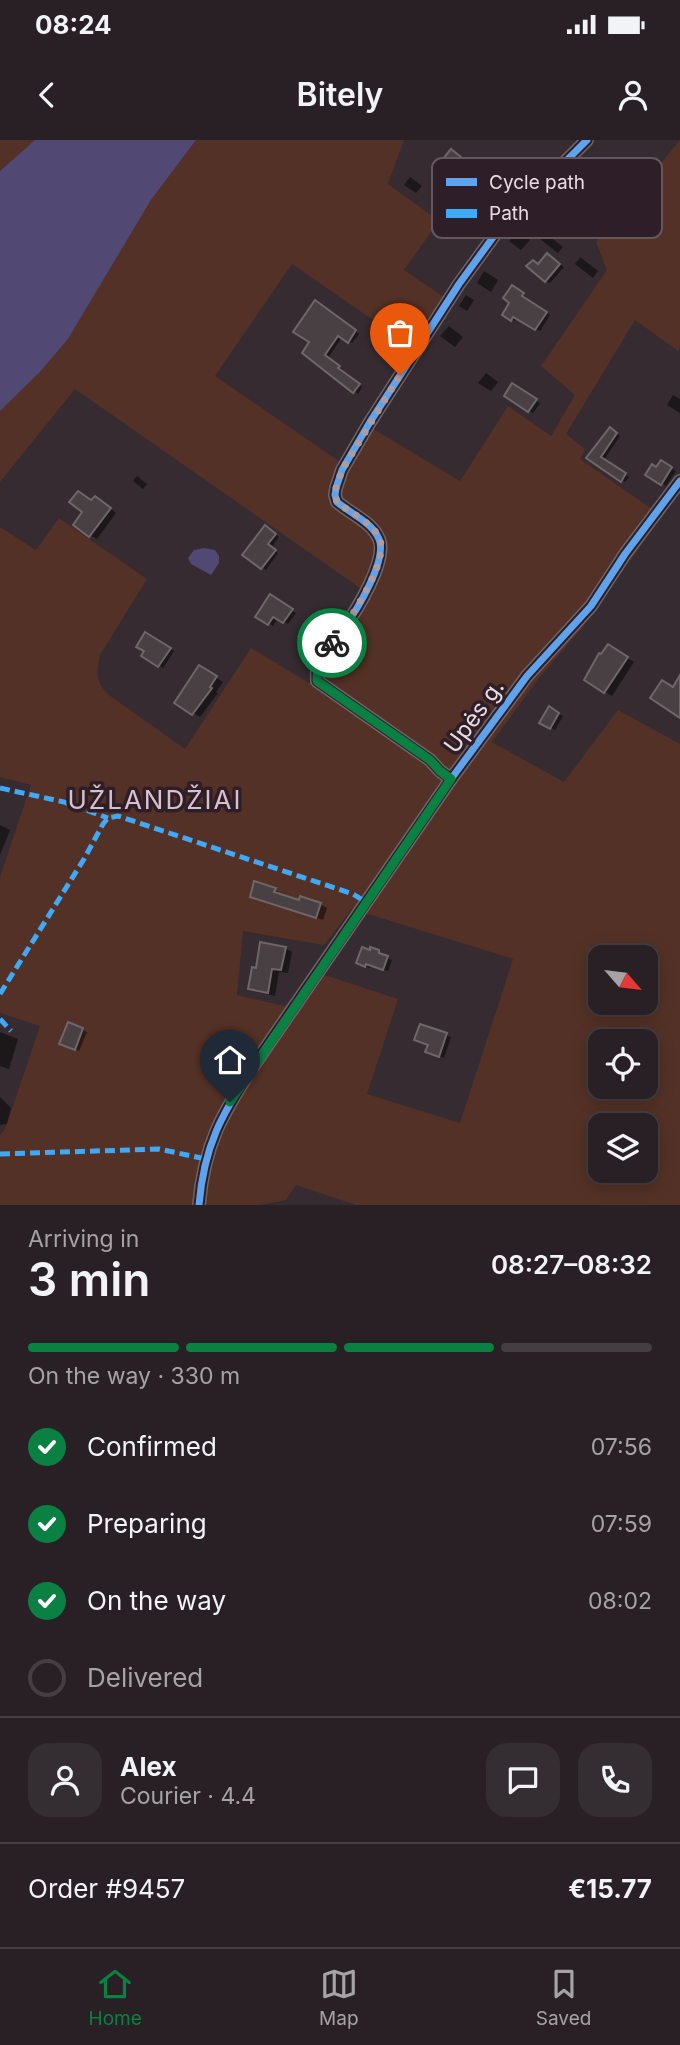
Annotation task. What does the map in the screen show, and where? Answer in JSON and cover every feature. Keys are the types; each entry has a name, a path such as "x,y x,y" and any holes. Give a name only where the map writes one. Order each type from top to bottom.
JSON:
{"street":[{"path":"569,158 587,140"},
{"path":"451,779 430,760 317,681 317,668 319,658 344,628 360,601 376,570 382,548 377,534 337,502 336,488 342,470 459,284 493,238"},
{"name":"Upės g.","path":"199,1205 205,1159 230,1102 451,779 527,676 591,606 625,554 680,481"}],"shaded area":[{"path":"0,140 35,140 0,171"},
{"path":"35,140 196,140 151,200 68,339 40,372 0,411 0,171"},
{"path":"196,140 404,140 388,184 432,216 432,231 404,270 444,297 412,347 292,264 215,376 349,468 372,428 460,481 508,406 551,436 575,395 541,366 607,270 596,242 599,238 662,238 662,162 680,140 680,347 678,351 635,320 566,434 585,449 580,459 662,516 582,628 539,678 492,742 564,782 618,710 680,744 680,1205 356,1205 296,1185 286,1200 260,1205 0,1205 0,1135 5,1129 40,1026 0,1013 0,877 31,785 0,777 0,527 36,550 59,518 147,579 100,655 98,677 101,686 109,695 185,749 251,648 309,683 370,595 75,389 0,482 0,411 40,372 68,339 151,200","holes":["352,909 513,959 460,1123 367,1094 398,999 325,975 284,1006 237,995 243,931 324,945"]},
{"path":"194,550 215,550 219,556 219,563 211,575 191,564 188,558"}],"building":[{"path":"451,149 462,158 444,158"},
{"path":"547,253 560,264 545,282 526,266 533,260 538,264"},
{"path":"512,285 524,293 522,296 547,312 535,330 513,317 511,321 502,315 509,303 503,298"},
{"path":"315,300 356,330 348,343 338,336 325,355 360,384 353,393 302,353 309,342 293,332"},
{"path":"512,383 537,399 528,412 504,396"},
{"path":"610,427 617,433 601,457 626,473 621,482 586,458"},
{"path":"661,460 672,467 661,485 645,475 652,464 656,467"},
{"path":"78,491 91,500 95,496 111,508 89,537 73,525 82,512 69,502"},
{"path":"265,525 276,534 268,544 276,550 261,569 242,555"},
{"path":"270,594 293,609 283,623 273,617 268,625 255,617"},
{"path":"145,632 171,648 158,667 141,656 144,651 136,647"},
{"path":"608,644 628,657 604,693 584,680 599,653 601,654"},
{"path":"199,665 217,676 210,687 212,688 192,715 174,703"},
{"path":"680,675 680,718 650,698 662,680 673,687"},
{"path":"549,706 559,713 550,729 539,723"},
{"path":"254,881 276,888 274,892 321,903 316,918 250,897"},
{"path":"260,942 286,947 281,970 272,969 268,993 248,989 252,967 256,968"},
{"path":"362,947 379,950 379,953 388,956 383,970 356,963"},
{"path":"68,1022 83,1028 75,1050 59,1044"},
{"path":"420,1024 447,1033 439,1057 425,1052 428,1045 414,1040"}],"marked path":[{"path":"0,788 64,802 108,818"},
{"path":"0,994 108,818 118,816 353,894 366,902"},
{"path":"0,1019 11,1031"},
{"path":"0,1154 159,1149 206,1159"}],"cycle path":[{"path":"569,158 587,140"},
{"path":"451,779 430,760 317,681 317,667 319,659 355,611 370,584 379,557 380,546 375,532 337,502 336,488 342,470 459,284 493,238"},
{"path":"199,1205 205,1165 216,1131 254,1065 451,779 527,676 591,606 625,554 680,481"}],"way so far":[{"path":"332,643 360,601 376,570 382,548 372,528 337,502 335,495 338,480 400,375"}],"district":[{"name":"UŽLANDŽIAI","path":"155,799"}],"route":[{"path":"230,1102 451,779 430,760 317,681 319,658 332,643"}]}
